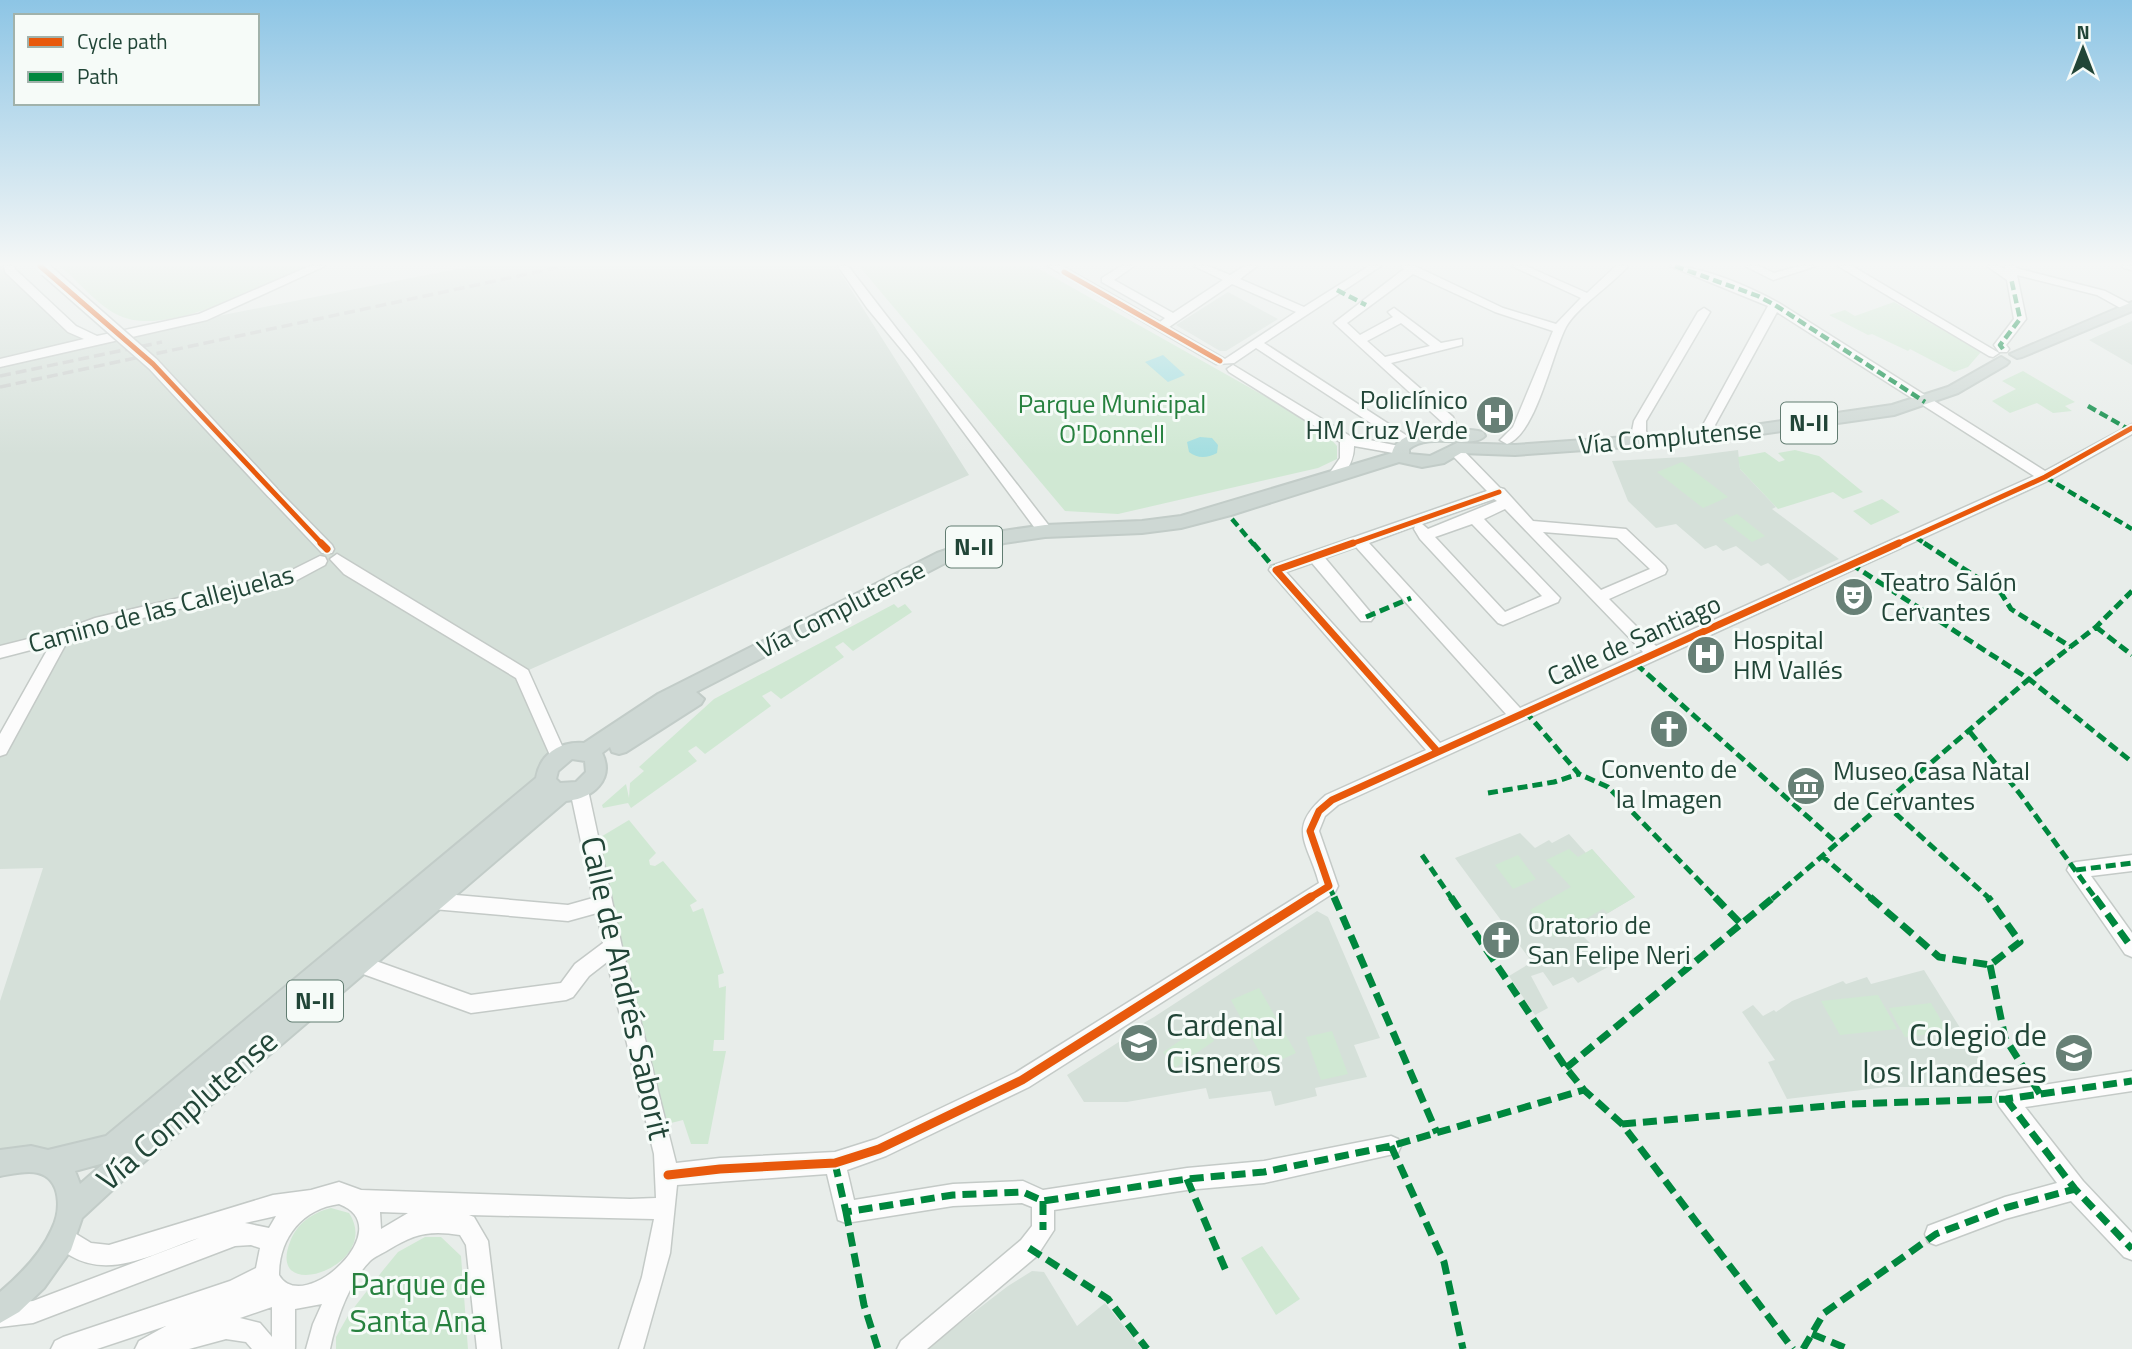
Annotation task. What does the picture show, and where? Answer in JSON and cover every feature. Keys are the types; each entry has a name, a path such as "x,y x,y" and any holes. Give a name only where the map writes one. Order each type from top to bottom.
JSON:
{"main road":[{"name":"Vía Complutense","path":"1453,445 1490,449 1644,442 1712,436 1895,410 1925,402 1953,390 2004,354 2071,329"},
{"path":"1434,435 1453,445 1429,461 1404,452 1434,435"},
{"name":"Vía Complutense","path":"1453,445 1472,435 1536,447"},
{"name":"Vía Complutense","path":"592,756 665,699 943,557 1003,537 1045,531 1142,527 1181,522 1225,511 1404,452"},
{"name":"Vía Complutense","path":"592,756 675,708 950,566 1010,548 1048,541 1141,538 1185,532 1232,519 1404,452"},
{"name":"N-II","path":"571,751 592,756 596,775 562,788 548,768 559,757 571,751"},
{"name":"Vía Complutense","path":"71,1211 562,788"},
{"name":"Vía Complutense","path":"47,1163 82,1157 113,1147 562,788"},
{"name":"N-II","path":"0,1163 25,1159 47,1163"},
{"path":"0,1308 31,1283 63,1237 71,1211 71,1191 64,1175 47,1163"}],"street":[{"path":"72,329 96,340"},
{"path":"113,329 153,364 328,556 522,674 559,757"},
{"path":"0,363 147,329"},
{"path":"891,329 1045,531"},
{"path":"1164,329 1228,363 1346,440 1404,452"},
{"path":"1228,363 1277,329"},
{"path":"1347,329 1448,420 1453,445 1474,469 1655,655"},
{"path":"1360,340 1376,329"},
{"path":"1415,329 1439,347"},
{"path":"1507,440 1519,429 1560,329"},
{"path":"1644,442 1639,431 1640,421 1694,329"},
{"path":"1712,436 1709,425 1761,329"},
{"path":"1811,329 2045,477"},
{"path":"1958,329 2004,354"},
{"path":"2004,354 2000,345 2012,329"},
{"path":"1383,361 1458,342"},
{"path":"1256,343 1404,452"},
{"name":"Calle de Santiago","path":"835,1163 879,1149 1021,1080 1329,886 1327,873 1311,843 1309,825 1316,811 1332,800 2045,477 2132,428"},
{"path":"1336,474 1348,456 1346,440"},
{"path":"1474,469 1490,449"},
{"path":"1425,534 1474,518 1503,497"},
{"path":"1438,752 1276,570 1415,522 1503,497"},
{"path":"1415,522 1503,619 1553,598 1474,518"},
{"path":"1530,526 1622,533 1660,570 1599,597"},
{"path":"1359,541 1517,715"},
{"name":"Camino de las Callejuelas","path":"0,652 62,636 95,624 292,576 328,556"},
{"path":"1315,556 1366,617"},
{"path":"0,749 62,636"},
{"name":"Calle de Andrés Saborit","path":"562,788 604,903 668,1175 665,1208 650,1290 631,1349"},
{"path":"2132,863 2076,870 2132,948"},
{"path":"433,901 568,914 604,903"},
{"path":"359,964 471,1004 566,991 582,970 613,947"},
{"path":"2132,1081 2006,1099 2075,1189 2132,1249"},
{"path":"668,1175 720,1169 835,1163 846,1212 953,1195 1023,1192 1043,1201 1187,1179 1264,1172 1391,1146"},
{"path":"1936,1234 2005,1208 2075,1189"},
{"path":"63,1237 89,1253 103,1256 131,1250 236,1215 282,1203 339,1193 351,1195 361,1201 368,1210 370,1237 324,1324 318,1349"},
{"path":"311,1200 282,1224 272,1240 268,1252 267,1274 275,1289 299,1298 316,1295 333,1287 349,1274"},
{"path":"361,1201 630,1210 665,1208"},
{"path":"909,1349 1030,1248 1044,1230 1043,1201"},
{"path":"364,1252 407,1225 437,1211 469,1203"},
{"path":"407,1225 447,1222 466,1225 477,1241 489,1349"},
{"path":"0,1316 33,1312 235,1235 251,1234 272,1240"},
{"path":"63,1349 235,1292 267,1274"},
{"path":"148,1349 197,1321 283,1294"},
{"path":"283,1294 283,1349"},
{"path":"148,1349 226,1328 252,1331 267,1349"}],"shaded area":[{"path":"0,329 80,329 96,340 152,329 876,329 969,475 522,673 552,746 548,768 113,1147 0,1163 0,1001 43,868 0,869 0,748 61,643 0,652"},
{"path":"1183,329 1262,329 1226,351 1220,351"},
{"path":"2132,329 2132,365 2089,340 2111,330"},
{"path":"1738,450 1740,469 1776,507 1772,509 1839,559 1789,581 1768,563 1761,566 1736,546 1723,551 1716,545 1705,549 1676,524 1656,528 1628,501 1612,461 1684,457"},
{"name":"Oratorio de San Felipe Neri","path":"1520,833 1535,848 1569,834 1586,853 1592,849 1635,897 1578,931 1590,943 1586,946 1608,967 1578,983 1573,977 1553,986 1543,972 1531,976 1548,1008 1535,1015 1509,976 1532,962 1455,858"},
{"path":"1317,911 1328,917 1380,1038 1354,1045 1367,1077 1315,1088 1317,1096 1275,1106 1271,1091 1209,1099 1206,1088 1127,1102 1084,1102 1067,1075 1125,1038 1123,1035"},
{"path":"1924,970 1997,1087 1887,1087 1787,1099 1768,1062 1775,1060 1742,1012 1753,1005 1763,1016 1774,1010 1776,1012 1792,1001 1843,981 1846,984 1867,977 1871,984"},
{"path":"1032,1271 1044,1272 1077,1326 1105,1303 1142,1349 926,1349 1008,1286"}],"green space":[{"name":"Parque Municipal O'Donnell","path":"912,329 1146,329 1321,428 1337,446 1337,459 1318,468 1118,514 1065,511"},
{"path":"1856,329 1941,329 1981,352 1968,367 1954,372 1910,349 1908,351 1872,334 1868,335"},
{"path":"2023,371 2075,402 2065,406 2072,411 2053,413 2037,403 2010,413 1992,401 2016,389 2002,381"},
{"path":"1795,450 1819,456 1863,492 1843,499 1833,492 1778,509 1740,469 1738,457 1765,452 1779,462 1785,460 1778,453"},
{"path":"1682,462 1728,497 1703,508 1657,472"},
{"path":"1882,499 1900,512 1871,525 1853,511"},
{"path":"1737,514 1765,536 1752,542 1723,520"},
{"path":"894,604 898,608 905,604 912,612 853,651 843,642 835,647 844,657 781,699 771,691 762,696 771,706 705,754 696,746 688,751 697,761 631,808 628,803 603,808 602,805 626,784 629,798 630,783 644,771 639,767 714,699"},
{"path":"629,820 656,853 649,860 650,865 655,866 663,861 697,901 690,905 693,912 703,908 724,973 718,975 719,988 726,986 724,1040 714,1040 713,1051 726,1051 708,1144 691,1144 683,1120 663,1125 594,841"},
{"path":"1569,849 1578,857 1592,849 1635,897 1608,913 1603,909 1554,937 1530,910 1571,887 1546,860"},
{"path":"1518,855 1536,879 1513,889 1495,865"},
{"path":"1259,988 1296,1053 1267,1066 1231,1000"},
{"path":"1878,995 1897,1029 1840,1035 1821,1001"},
{"path":"1931,1003 1948,1032 1905,1037 1889,1008"},
{"path":"1202,1026 1214,1041 1175,1068 1163,1052"},
{"path":"1332,1031 1348,1074 1321,1080 1306,1037"},
{"path":"331,1208 349,1213 355,1232 351,1249 339,1262 323,1271 307,1275 294,1272 287,1261 293,1235 306,1220"},
{"name":"Parque de Santa Ana","path":"425,1237 441,1237 461,1256 468,1349 336,1349 336,1337 349,1314 384,1269 398,1252"},
{"path":"1262,1246 1300,1299 1276,1315 1241,1258"}],"water":[{"path":"1163,355 1185,375 1168,382 1145,362"},
{"path":"1200,437 1212,438 1218,445 1217,453 1203,457 1189,452 1187,442"}],"railway":[{"path":"0,387 271,329"},
{"path":"0,376 162,342"}],"marked path":[{"path":"1812,329 1925,402"},
{"path":"2003,349 2000,345 2012,329"},
{"path":"2088,406 2130,430"},
{"path":"2045,477 2132,529"},
{"path":"1232,519 1276,570"},
{"path":"1915,537 2001,593 2011,609 2071,647"},
{"path":"1851,564 2029,679 2132,762"},
{"path":"1566,1068 1742,925 2029,679 2096,627 2132,591"},
{"path":"1366,617 1411,598"},
{"path":"2096,627 2132,655"},
{"path":"1636,664 1836,842"},
{"path":"1525,711 1579,774 1608,787 1742,925"},
{"path":"1970,732 2020,794 2132,948"},
{"path":"1488,793 1554,782 1579,774"},
{"path":"1821,855 1939,957 1990,965 2020,942 1994,903 1884,803"},
{"path":"1422,855 1566,1068 1584,1090 1622,1124 1793,1349"},
{"path":"2076,870 2132,863"},
{"path":"1329,886 1437,1133"},
{"path":"1990,965 2005,1038 2040,1094"},
{"path":"1622,1124 1849,1104 2006,1099 2132,1081"},
{"path":"835,1163 846,1212 953,1195 1023,1192 1043,1201 1187,1179 1264,1172 1391,1146 1584,1090"},
{"path":"2006,1099 2075,1189 2132,1249"},
{"path":"1391,1146 1444,1262 1463,1349"},
{"path":"1187,1179 1226,1271"},
{"path":"1803,1349 1824,1313 1936,1234 2005,1208 2075,1189"},
{"path":"1043,1201 1043,1230"},
{"path":"846,1212 864,1305 878,1349"},
{"path":"1029,1248 1108,1299 1147,1349"},
{"path":"1812,1334 1848,1349"}],"cycle path":[{"path":"113,329 153,364 327,549"},
{"path":"1164,329 1220,361"},
{"path":"668,1175 720,1169 835,1163 879,1149 1022,1080 1329,886 1310,831 1312,821 1319,811 1332,800 2045,477 2132,428"},
{"path":"1438,752 1276,570 1499,492"}],"place":[{"name":"Policlínico HM Cruz Verde","path":"1495,415"},
{"name":"Teatro Salón Cervantes","path":"1854,597"},
{"name":"Hospital HM Vallés","path":"1706,655"},
{"name":"Convento de la Imagen","path":"1669,729"},
{"name":"Museo Casa Natal de Cervantes","path":"1806,786"},
{"name":"Oratorio de San Felipe Neri","path":"1501,940"},
{"name":"Cardenal Cisneros","path":"1139,1043"},
{"name":"Colegio de los Irlandeses","path":"2074,1053"}]}
